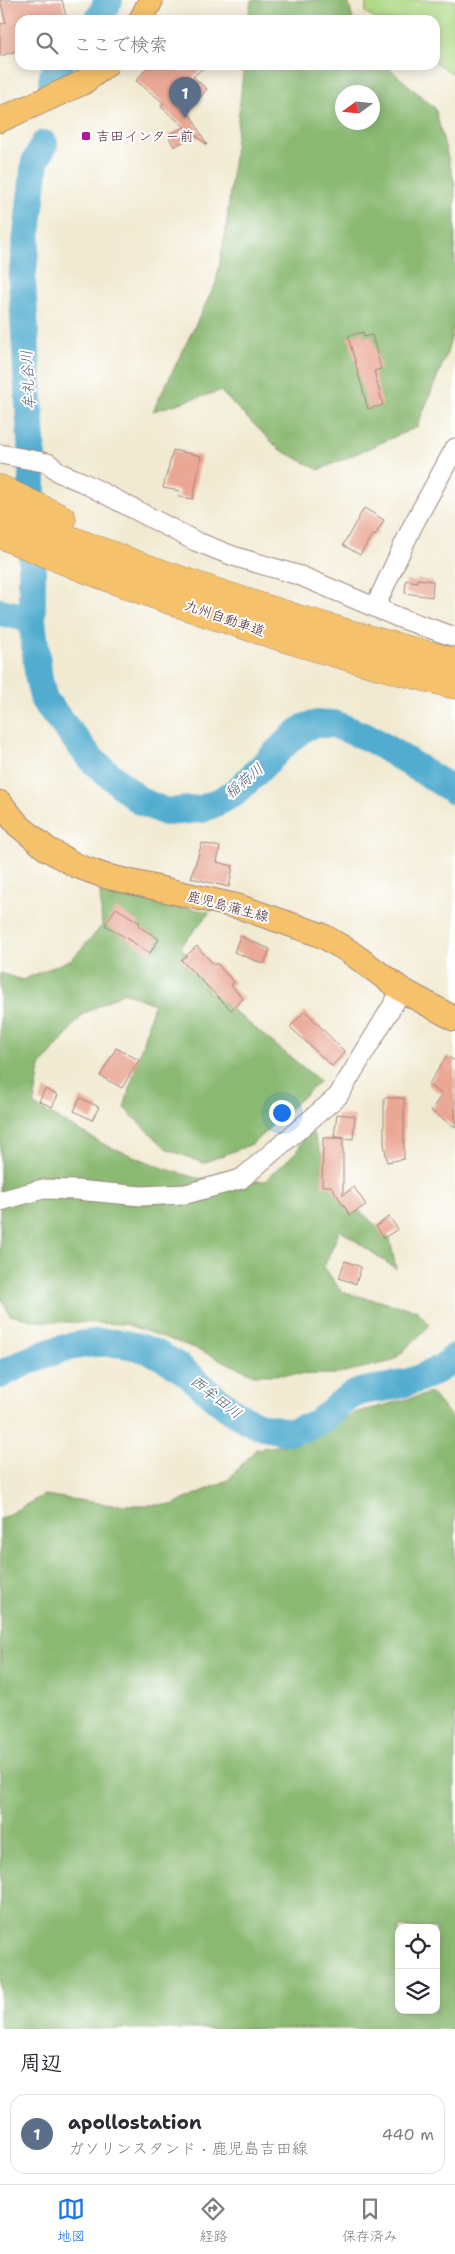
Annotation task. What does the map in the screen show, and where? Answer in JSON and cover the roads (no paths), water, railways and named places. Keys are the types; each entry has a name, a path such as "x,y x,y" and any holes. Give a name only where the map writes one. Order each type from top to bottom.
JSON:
{"highway":[{"path":"0,488 58,537"},
{"name":"九州自動車道","path":"0,512 286,639 455,685"},
{"name":"九州自動車道","path":"0,534 58,537 304,620 454,642"}],"main road":[{"path":"144,15 151,0"},
{"path":"0,120 82,83 99,70"},
{"name":"鹿児島蒲生線","path":"0,803 18,824 46,849 77,866 112,878 240,907 297,925 321,935 347,950 402,990 455,1019"}],"street":[{"path":"375,607 412,527 455,448"},
{"path":"0,454 48,463 60,473 82,482 195,541 233,556 301,576 454,642"},
{"path":"0,1201 43,1190 76,1190 141,1196 186,1194 241,1179 338,1096 402,990"}],"waterway":[{"name":"牟礼谷川","path":"101,15 109,0"},
{"name":"牟礼谷川","path":"52,81 57,70"},
{"name":"稲荷川","path":"44,144 35,162 22,280 32,459 32,619 39,680 44,700 92,760 140,801 166,812 202,809 220,801 237,791 291,738 305,727 317,724 334,724 371,739 455,791"},
{"name":"稲荷川","path":"0,612 32,619"},
{"name":"西牟田川","path":"0,1375 41,1356 62,1349 83,1344 126,1344 147,1350 168,1360 246,1420 261,1426 293,1431 318,1422 342,1402 357,1393 413,1380 436,1371 455,1357"}],"place":[{"name":"apollostation","path":"185,118"},
{"name":"吉田インター前","path":"86,136"}]}
